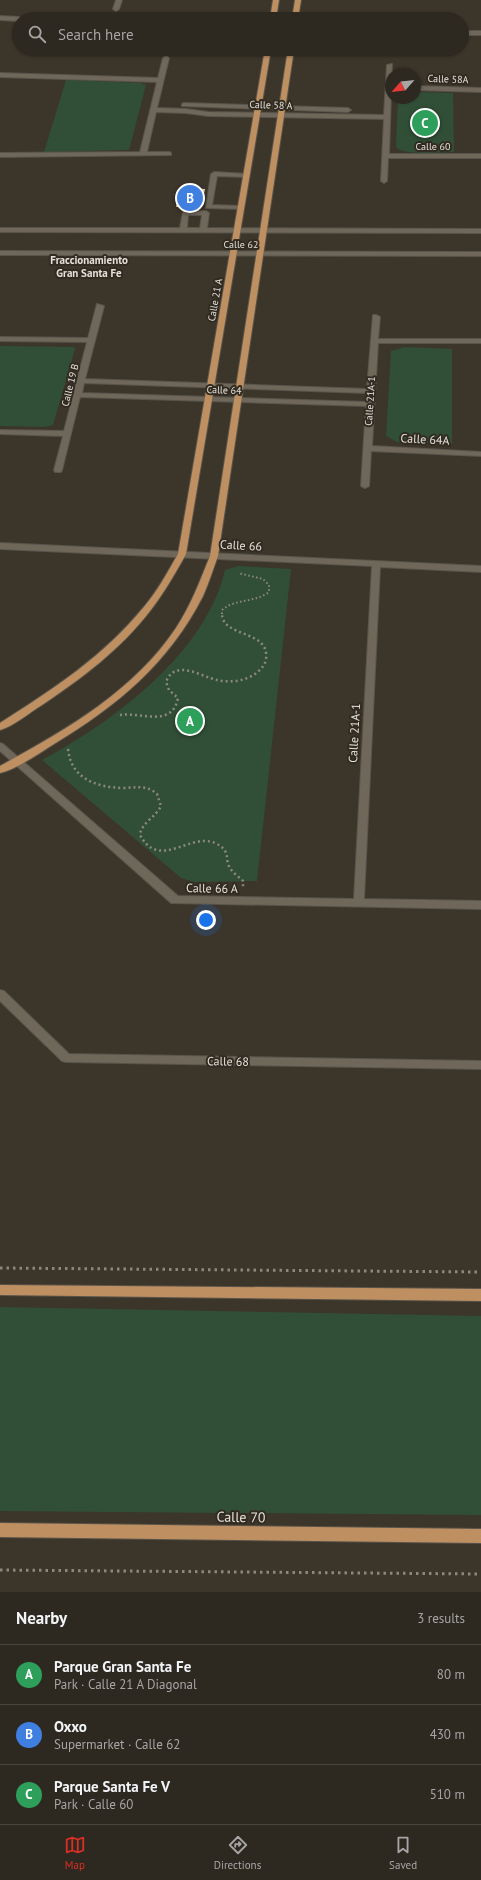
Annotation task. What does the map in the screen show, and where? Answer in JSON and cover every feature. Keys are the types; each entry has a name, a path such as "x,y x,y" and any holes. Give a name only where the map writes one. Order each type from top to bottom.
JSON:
{"main road":[{"path":"274,12 276,0"},
{"path":"296,12 298,0"},
{"name":"Calle 21 A","path":"0,727 58,691 102,657 151,605 163,588 182,554 267,56"},
{"path":"0,770 90,719 143,674 167,648 184,624 196,603 214,556 290,56"},
{"path":"0,1290 481,1296"},
{"name":"Calle 70","path":"0,1530 481,1536"}],"street":[{"path":"116,9 119,0"},
{"path":"0,18 12,19"},
{"path":"469,33 481,33"},
{"path":"143,154 166,58"},
{"path":"0,75 160,80"},
{"name":"Calle 58A","path":"421,88 481,90"},
{"path":"384,181 389,104"},
{"name":"Calle 58 A","path":"154,107 258,106 388,114"},
{"name":"Calle 58 A","path":"154,107 281,116 388,114"},
{"path":"0,155 169,154"},
{"name":"Calle 60","path":"386,156 481,156"},
{"path":"241,208 208,207 214,174 246,175"},
{"path":"183,230 185,213 206,213 204,230"},
{"name":"Calle 62","path":"0,230 481,231"},
{"name":"Calle 62","path":"0,253 481,254"},
{"name":"Calle 19 B","path":"58,470 100,306"},
{"name":"Calle 21A-1","path":"365,486 376,317"},
{"path":"0,339 92,340"},
{"path":"374,341 481,341"},
{"name":"Calle 64","path":"81,381 371,391"},
{"name":"Calle 64","path":"78,395 370,404"},
{"path":"0,432 68,434"},
{"name":"Calle 64A","path":"367,448 481,454"},
{"name":"Calle 66","path":"0,546 481,569"},
{"name":"Calle 21A-1","path":"359,903 376,564"},
{"name":"Calle 66 A","path":"0,746 175,900 481,905"},
{"name":"Calle 68","path":"0,994 66,1058 481,1065"}],"path":[{"path":"117,716 122,714 157,717 173,711 178,703 178,698 168,689 166,683 166,679 172,674 187,670 213,680 227,681 249,677 262,668 267,659 266,649 263,644 254,637 226,626 221,614 226,606 235,601 255,599 266,595 269,592 269,585 263,579 243,575 233,569"},
{"path":"71,745 68,749 68,760 72,767 84,778 100,786 112,788 139,786 153,791 158,796 162,806 159,812 144,824 140,831 140,837 148,846 156,850 172,850 190,843 207,841 218,845 225,850 228,856 229,867 243,881 242,901"},
{"path":"0,1268 481,1272"},
{"path":"0,1570 481,1574"}],"green space":[{"path":"66,80 140,83 146,85 129,150 44,152"},
{"path":"421,92 453,93 454,152 414,153 400,150 396,147 398,104 421,104"},
{"path":"0,346 74,347 75,349 53,425 44,427 0,426"},
{"path":"405,347 452,349 452,444 397,442 386,436 391,351"},
{"path":"238,566 291,569 257,881 194,882 181,878 42,760 98,726 153,682 177,657 198,629 215,600 225,570"},
{"path":"0,1307 481,1316 481,1515 0,1511"}],"building":[{"path":"180,188 205,189 201,208 176,207"}],"place":[{"name":"Parque Santa Fe V","path":"425,123"},
{"name":"Oxxo","path":"190,198"},
{"name":"Parque Gran Santa Fe","path":"190,721"}],"district":[{"name":"Fraccionamiento Gran Santa Fe","path":"89,266"}]}
